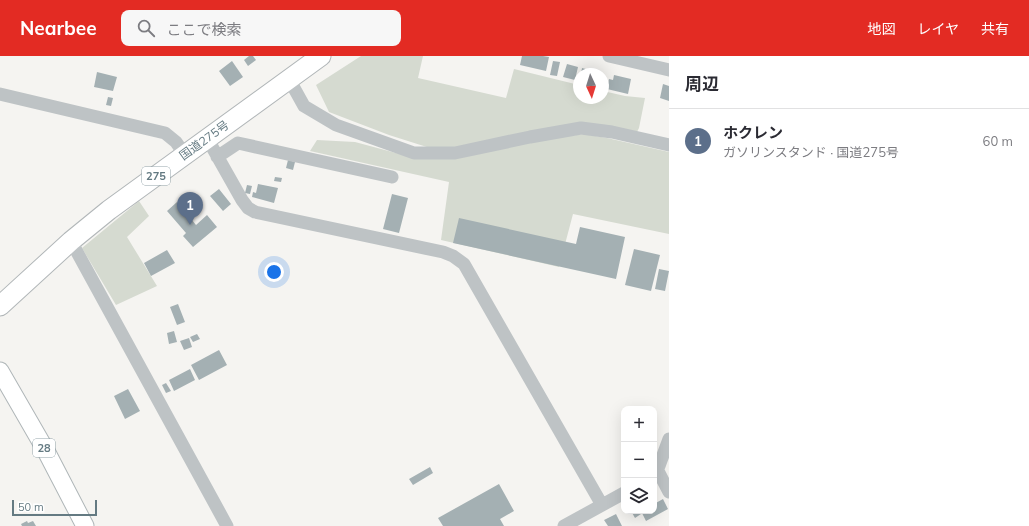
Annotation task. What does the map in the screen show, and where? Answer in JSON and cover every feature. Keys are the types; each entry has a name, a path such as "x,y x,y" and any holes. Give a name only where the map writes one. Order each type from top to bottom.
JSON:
{"highway":[{"name":"国道275号","path":"0,306 71,241 109,210 184,154 321,56"}],"main road":[{"name":"28","path":"0,371 85,526"}],"street":[{"path":"608,56 669,70"},
{"path":"289,79 304,106 336,124 414,153 455,153 580,128 612,132 669,144"},
{"path":"0,94 165,133 176,142 184,154"},
{"path":"207,138 242,200 248,208 255,212 443,252 459,260 466,268 602,506"},
{"path":"217,157 238,142 392,177"},
{"path":"71,241 227,526"},
{"path":"657,468 660,466 668,446"},
{"path":"657,473 669,492"},
{"path":"564,526 621,495"}],"shaded area":[{"path":"361,56 423,56 418,78 506,98 514,69 573,84 573,104 609,104 609,92 645,98 637,132 594,126 460,147 430,148 389,135 329,112 316,85"},
{"path":"584,134 669,152 669,234 573,214 559,267 441,240 449,182 310,151 317,140 355,142 411,157"},
{"path":"139,201 149,216 127,237 157,286 116,305 82,248"}],"building":[{"path":"249,56 253,56 256,60 248,66 244,60"},
{"path":"522,56 549,57 546,71 520,65"},
{"path":"232,61 243,77 230,86 219,71"},
{"path":"553,61 560,62 557,76 550,75"},
{"path":"567,64 578,67 573,68 573,80 563,77"},
{"path":"97,72 117,77 113,91 94,87"},
{"path":"614,75 631,79 628,94 609,89 609,79 613,80"},
{"path":"663,84 669,86 669,101 660,98"},
{"path":"108,97 113,98 111,106 106,105"},
{"path":"288,160 295,162 293,170 286,168"},
{"path":"275,177 282,178 281,182 274,181"},
{"path":"258,184 278,188 274,203 252,197 253,192 256,193"},
{"path":"247,185 252,186 250,194 245,193"},
{"path":"219,189 231,204 223,211 210,196"},
{"path":"392,194 408,198 399,233 383,229"},
{"path":"177,202 196,225 207,215 217,227 193,247 183,236 186,233 167,211"},
{"path":"459,218 576,244 580,227 625,237 616,279 453,243"},
{"path":"634,249 660,255 651,291 625,285"},
{"path":"167,250 175,263 151,276 144,263"},
{"path":"659,269 669,271 665,291 655,289"},
{"path":"178,304 185,322 177,325 170,307"},
{"path":"174,331 177,342 169,344 167,333"},
{"path":"197,334 200,339 193,342 190,337"},
{"path":"189,338 192,347 184,350 180,341"},
{"path":"219,350 227,365 199,380 191,365"},
{"path":"190,369 195,380 174,391 169,380"},
{"path":"166,383 171,391 166,393 162,385"},
{"path":"128,389 140,411 125,419 114,396"},
{"path":"430,467 433,473 413,485 409,479"},
{"path":"499,484 514,511 500,519 504,526 443,526 438,518"},
{"path":"663,499 668,509 646,521 642,514 657,514 657,502"},
{"path":"616,514 622,526 608,526 604,520"},
{"path":"633,514 641,514 635,518"},
{"path":"27,521 28,523 33,521 36,526 22,526 21,524"}],"place":[{"name":"ホクレン","path":"190,225"}]}
